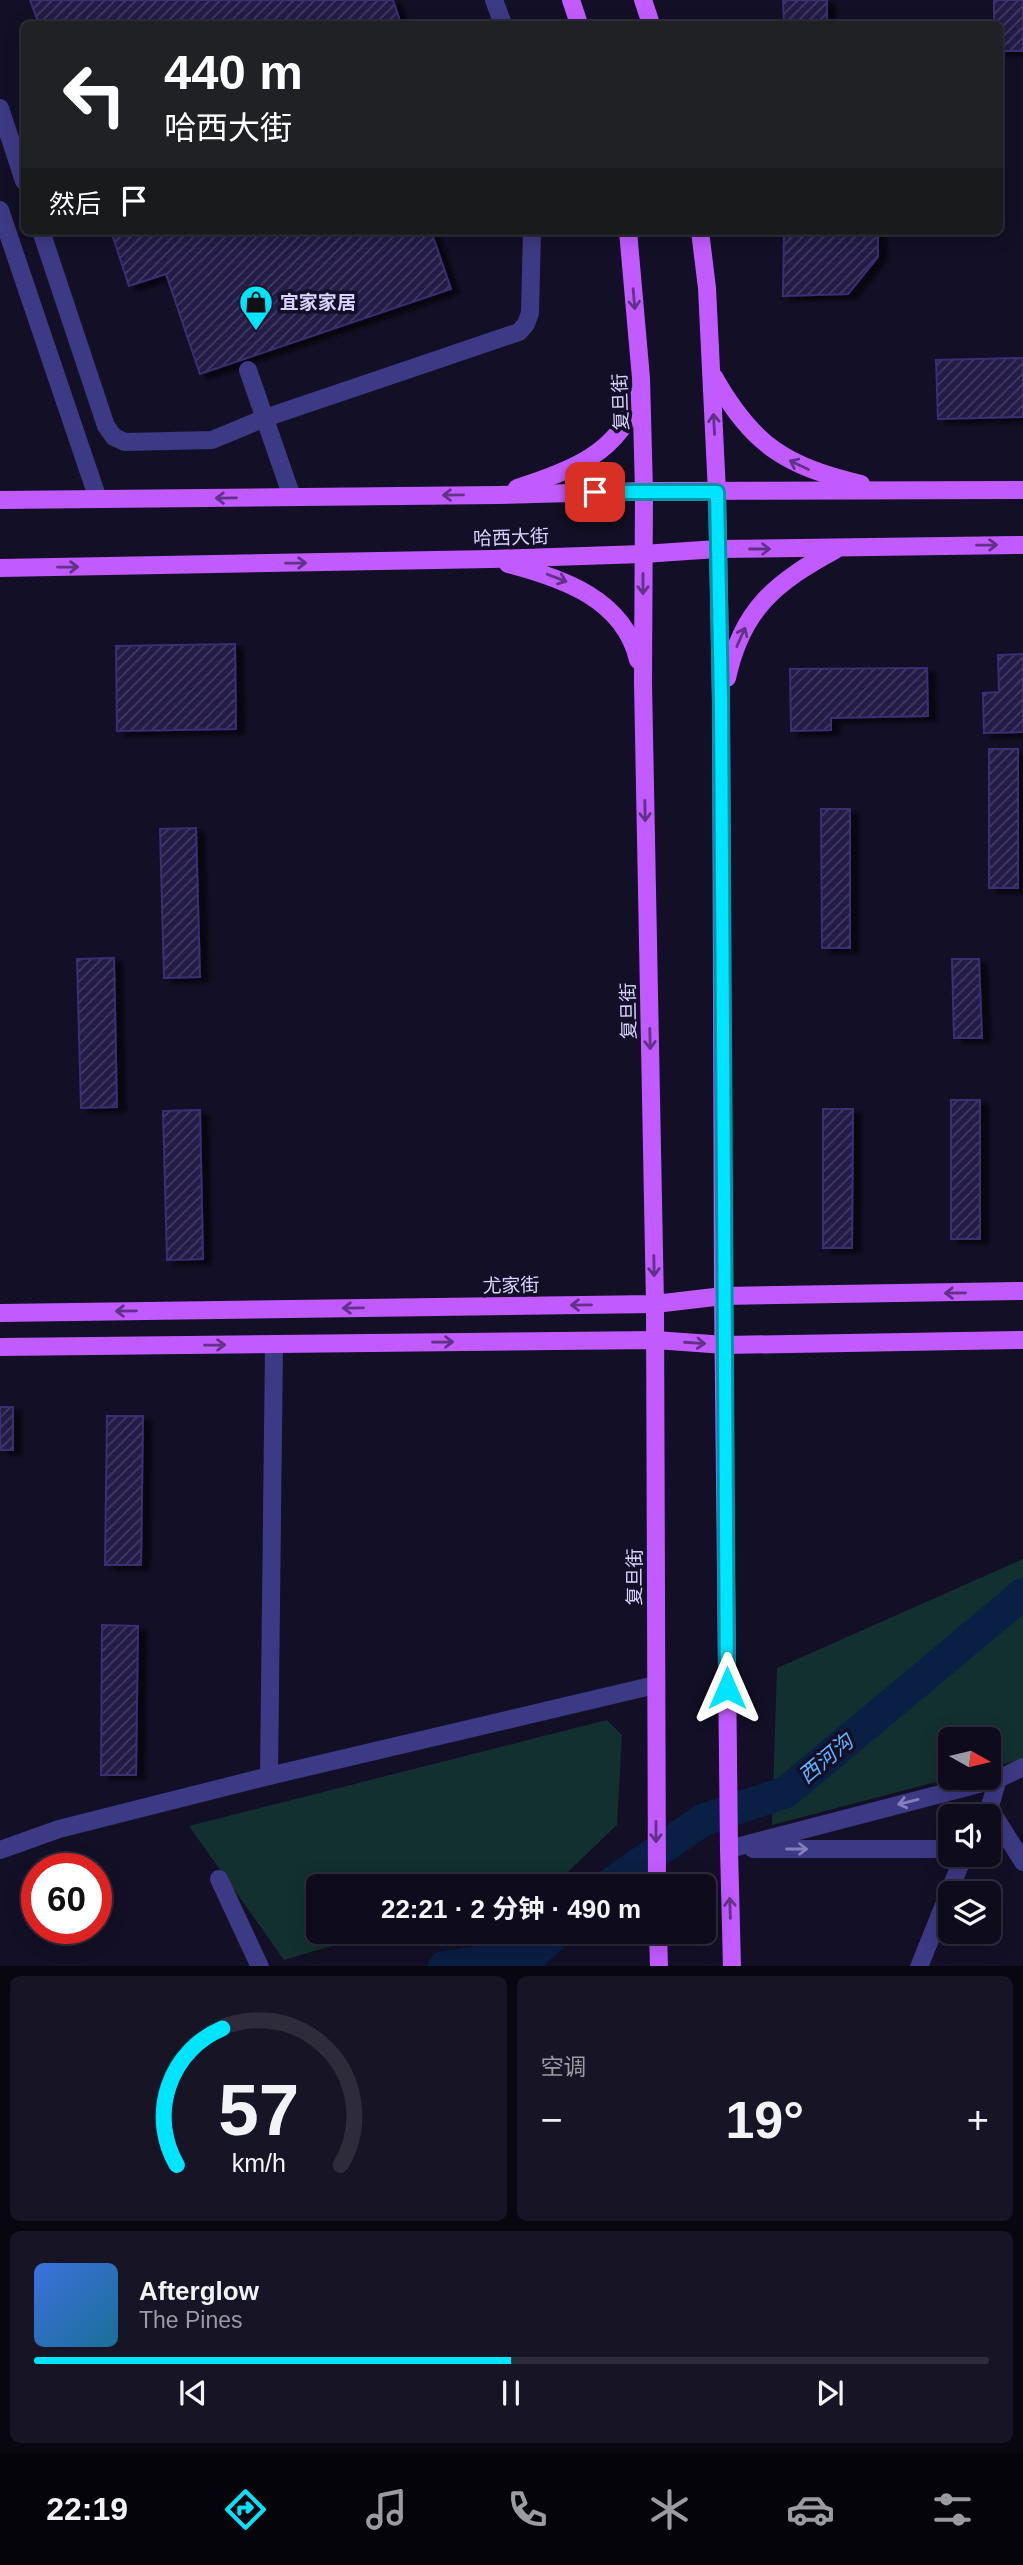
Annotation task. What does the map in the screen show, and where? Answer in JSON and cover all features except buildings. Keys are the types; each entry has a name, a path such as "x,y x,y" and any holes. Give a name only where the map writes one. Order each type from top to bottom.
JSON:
{"main road":[{"path":"571,0 578,21"},
{"path":"643,0 650,21"},
{"name":"复旦街","path":"628,235 641,377 644,491 643,683 655,1304 657,1874"},
{"path":"700,235 707,288 717,492 721,702 727,1768 732,1966"},
{"path":"711,372 726,399 748,427 778,454 803,468 888,491"},
{"path":"498,495 562,474 614,440 632,413 641,377"},
{"path":"0,500 644,491 1023,490"},
{"name":"哈西大街","path":"0,569 491,559 717,549 1023,545"},
{"path":"721,702 731,658 746,625 765,598 795,572 840,548"},
{"path":"491,559 561,579 600,602 629,634 643,683"},
{"name":"尤家街","path":"0,1313 655,1304 723,1296 1023,1292"},
{"path":"0,1347 654,1340 725,1345 1023,1339"},
{"path":"659,1944 660,1966"}],"street":[{"path":"494,0 502,21"},
{"path":"0,108 21,172"},
{"path":"0,211 98,499"},
{"path":"42,235 106,426 114,437 125,442 212,440 265,418 519,332 530,313 532,235"},
{"path":"248,370 292,497"},
{"path":"269,1776 274,1344"},
{"path":"0,1850 59,1829 269,1776 655,1685"},
{"path":"1001,1778 1023,1767"},
{"path":"729,1849 956,1790"},
{"path":"1001,1831 1023,1862"},
{"path":"729,1849 938,1849"},
{"path":"919,1966 959,1867"},
{"path":"219,1879 260,1966"}],"green space":[{"path":"1023,1559 1023,1759 1001,1765 1001,1727 938,1727 938,1781 772,1825 777,1668"},
{"path":"607,1720 622,1735 617,1825 566,1874 306,1874 306,1944 338,1944 284,1960 189,1826"}],"waterway":[{"name":"西河沟","path":"624,1874 703,1820 786,1792 1023,1594"},
{"name":"西河沟","path":"451,1966 533,1954 544,1944"}],"place":[{"name":"宜家家居","path":"256,332"}],"route":[{"path":"595,492 717,492 721,702 727,1688"}]}
